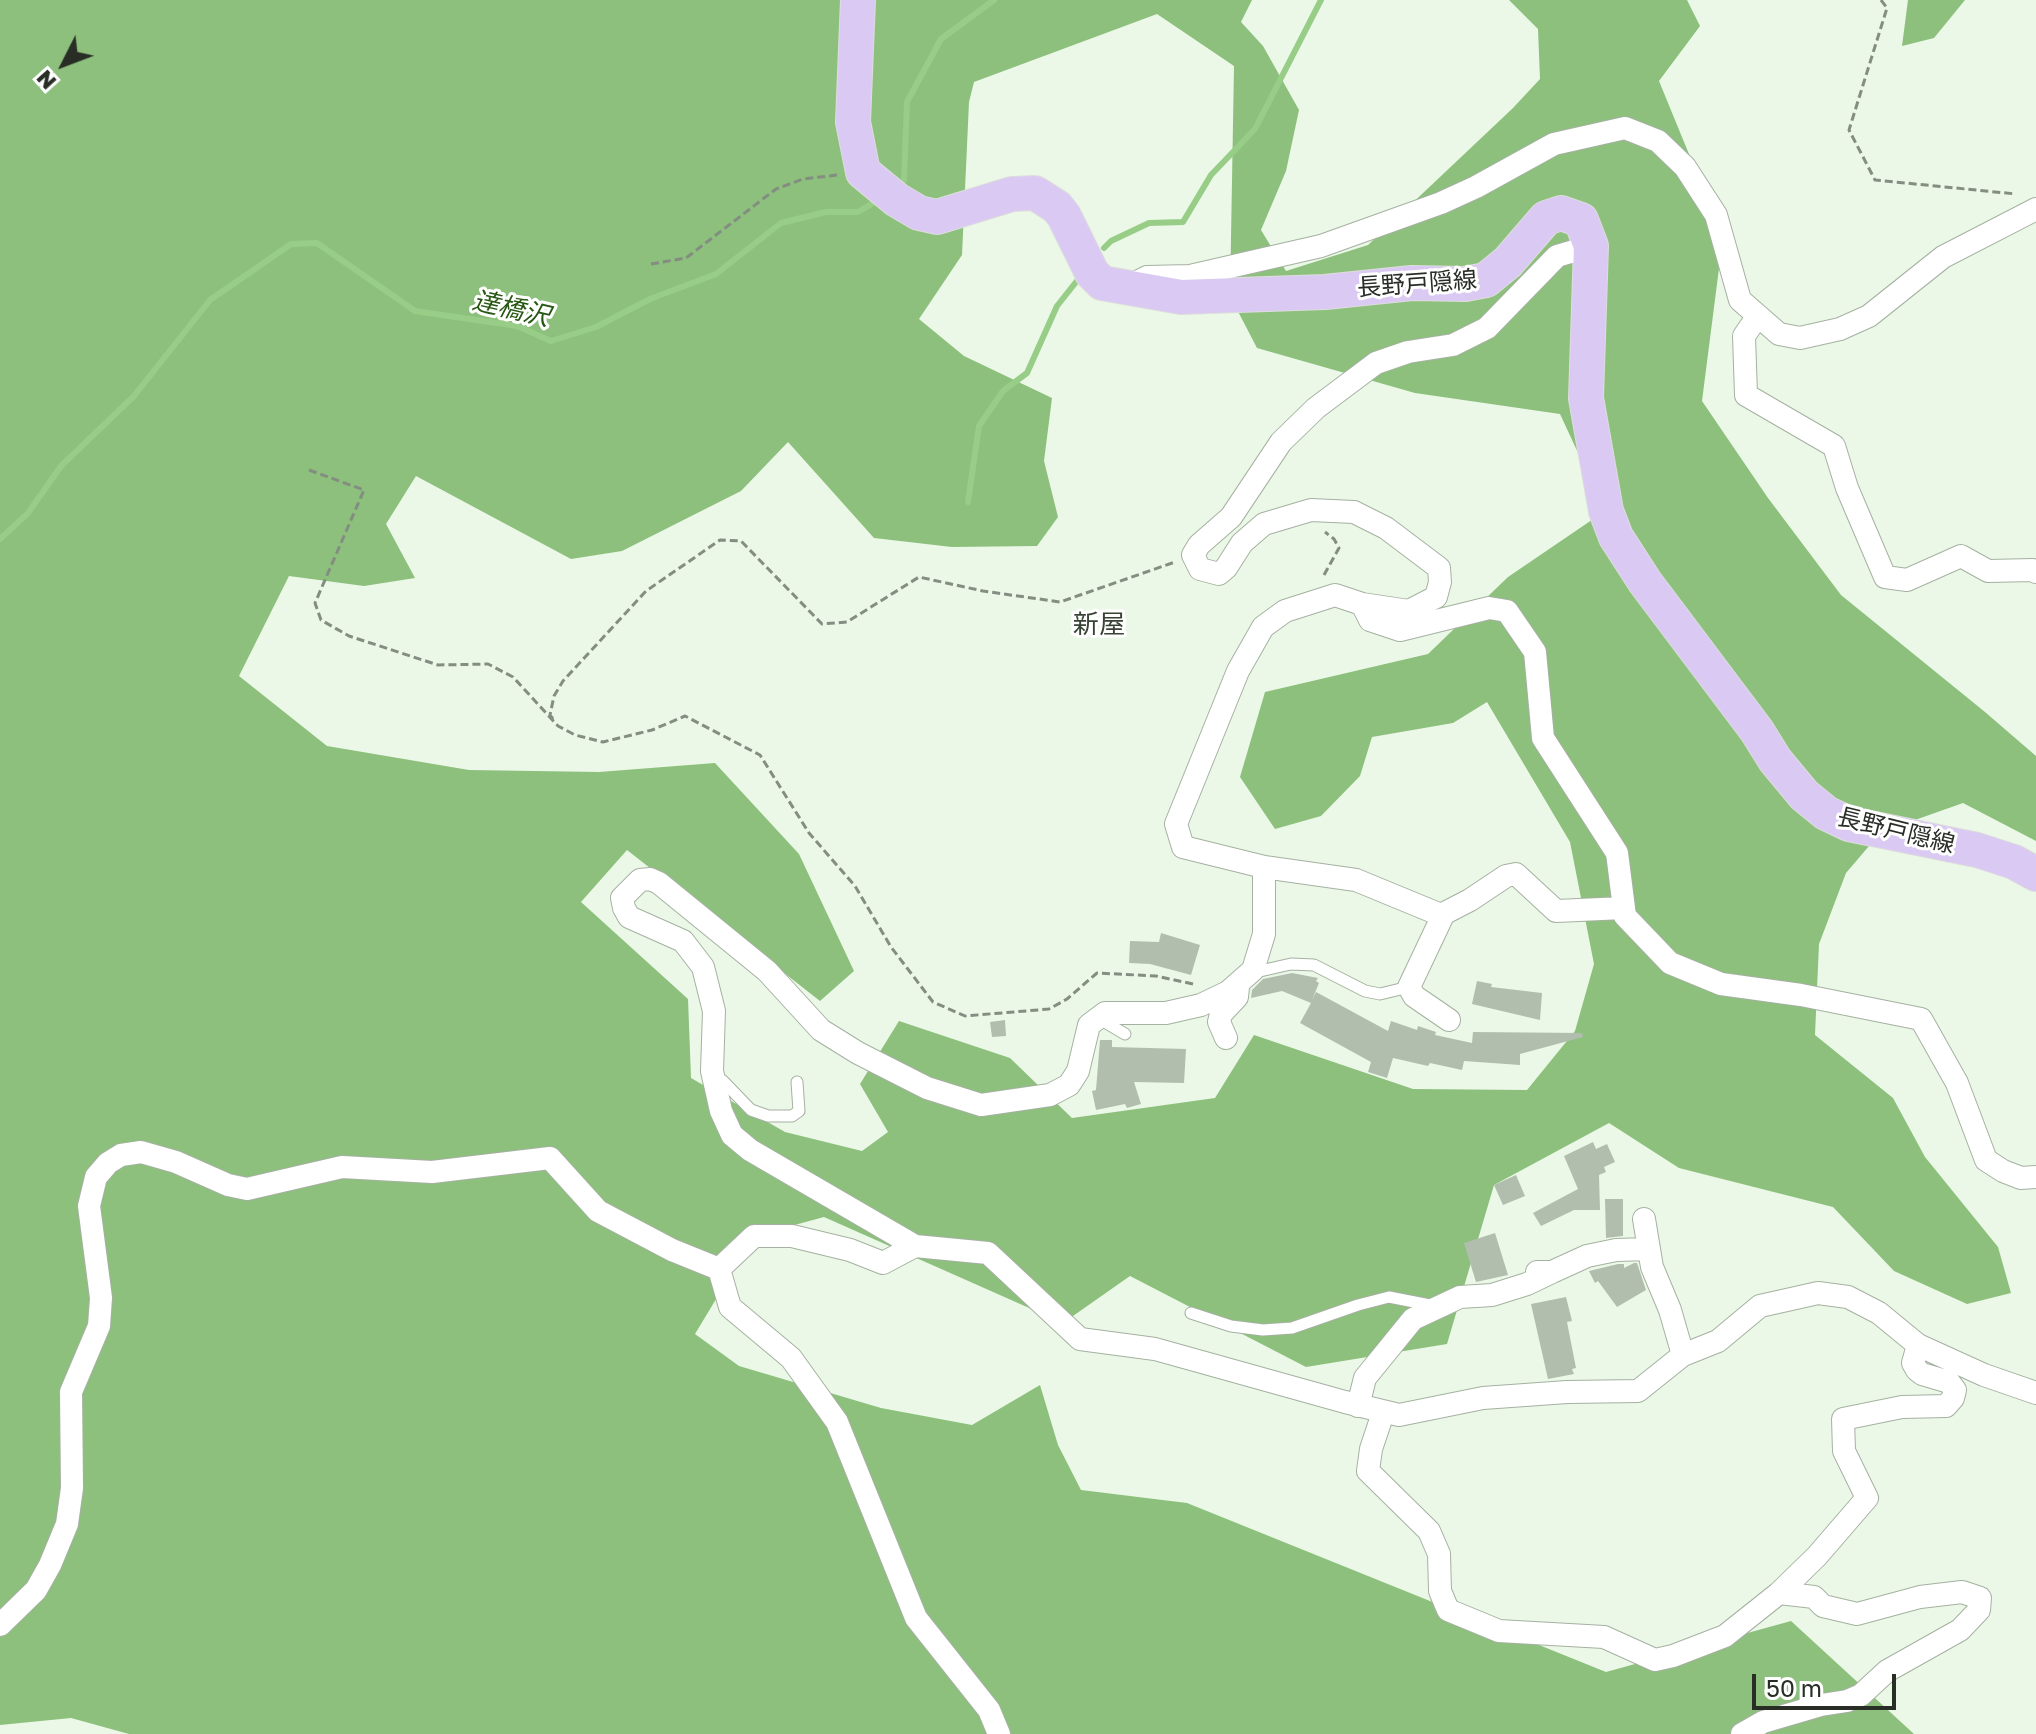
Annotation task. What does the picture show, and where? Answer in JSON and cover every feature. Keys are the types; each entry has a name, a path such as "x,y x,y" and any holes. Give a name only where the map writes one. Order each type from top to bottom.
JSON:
{"main road":[{"path":"858,0 853,122 863,172"},
{"name":"長野戸隠線","path":"863,172 897,200 919,213 937,217 1012,194 1035,193 1057,207 1064,216 1092,273 1102,283 1181,297 1325,292 1412,283 1465,284 1486,280 1508,262 1546,218 1561,213 1581,220 1591,246 1586,398 1606,511 1616,537 1645,582 1757,731 1775,760 1804,795 1826,813 1849,824 1977,850 2014,862 2036,874"}],"street":[{"path":"1128,287 1147,277 1190,276 1321,246 1441,203 1554,144 1625,128 1658,141 1685,167 1716,215 1740,300 1779,334 1800,338 1840,329 1869,316 1943,257 2029,202"},
{"path":"1591,246 1557,256 1487,328 1453,345 1408,352 1376,363 1316,408 1281,442 1231,517 1199,545 1193,555 1200,569 1219,574 1242,543 1264,524 1306,512 1354,512 1386,528 1439,568 1440,582 1436,597 1409,611 1362,604 1335,595 1311,600 1285,611 1263,627 1238,671 1176,824 1183,847 1264,867 1356,880 1441,915 1506,876 1516,874 1556,911 1624,908"},
{"path":"1757,317 1744,336 1746,395 1834,446 1847,488 1885,577 1907,580 1961,556 1988,571 2036,572"},
{"path":"1362,604 1370,620 1400,630 1489,608 1507,611 1535,652 1543,738 1617,853 1625,916 1670,963 1721,984 1801,995 1921,1019 1957,1083 1986,1160 2021,1178 2036,1177"},
{"path":"1226,1038 1219,1022 1221,1014 1237,997 1240,982 1264,934 1264,867"},
{"path":"1240,982 1201,1005 1166,1013 1105,1013 1089,1025 1078,1071 1069,1085 1050,1095 981,1105 927,1088 858,1053 821,1030 767,971 659,883 650,879 640,880 622,898 629,917 683,941 703,967 714,1011 713,1076 721,1111 732,1135 750,1150 915,1246 988,1253 1080,1339 1155,1349 1399,1415 1483,1398 1638,1391 1683,1355 1718,1341 1760,1306 1818,1293 1848,1297 1879,1313 1918,1345 1984,1375 2036,1393"},
{"path":"1444,913 1409,987 1414,996 1449,1020"},
{"path":"0,1625 36,1590 67,1524 72,1488 71,1392 99,1326 101,1298 89,1206 96,1177 108,1163 121,1155 141,1152 208,1174 228,1185 247,1189 342,1167 432,1172 550,1158 598,1211 672,1250 719,1269"},
{"path":"1644,1219 1648,1249 1683,1355"},
{"path":"719,1269 754,1236 792,1236 850,1250 883,1263 915,1246"},
{"path":"1358,1406 1365,1378 1413,1319 1460,1297 1492,1295 1516,1288 1587,1256 1616,1250 1648,1249"},
{"path":"719,1269 730,1307 791,1358 837,1422 916,1618 989,1710 999,1734"},
{"path":"1523,1271 1552,1272"},
{"path":"1383,1413 1371,1449 1368,1471 1429,1531 1439,1554 1440,1591 1448,1610 1499,1631 1604,1637 1655,1660 1725,1636 1779,1593 1817,1556 1867,1498 1844,1451 1843,1419 1902,1407 1946,1406 1953,1398 1955,1390 1949,1382 1917,1370 1913,1363 1918,1345"},
{"path":"1742,1734 1763,1722 1861,1695 1887,1671 1960,1630 1979,1610 1980,1598 1962,1592 1920,1597 1857,1614 1823,1606 1814,1597 1779,1593"}],"lane":[{"path":"1240,982 1260,971 1291,964 1314,965 1365,991 1380,994 1409,987"},
{"path":"1098,1017 1125,1034"},
{"path":"713,1076 723,1081 751,1110 768,1116 792,1116 799,1111 797,1082"},
{"path":"1191,1313 1231,1326 1263,1330 1292,1328 1389,1297 1438,1307"}],"path":[{"path":"1881,0 1887,8 1849,130 1875,180 2029,202"},
{"path":"651,264 686,258 776,189 822,175 863,172"},
{"path":"309,470 364,490 315,603 321,620 349,636 438,665 488,664 513,677 558,726 575,735 603,742 652,730 685,716 760,755 809,833 855,886 891,947 933,1002 951,1012 965,1016 1049,1009 1067,999 1097,973 1240,982"},
{"path":"1306,512 1314,525 1334,539 1339,548 1311,600"},
{"path":"558,726 550,715 554,696 563,681 646,591 720,540 741,541 822,624 847,622 919,577 983,591 1060,602 1193,555"}],"green space":[{"path":"0,0 1252,0 1241,22 1263,46 1299,110 1286,171 1261,230 1286,271 1368,245 1540,79 1538,29 1509,0 1687,0 1700,26 1659,81 1723,237 1702,401 1768,498 1841,595 2036,756 2036,841 1963,803 1881,832 1846,873 1819,944 1815,1035 1893,1098 1925,1157 1998,1247 2011,1293 1967,1304 1894,1271 1833,1207 1679,1168 1609,1123 1494,1185 1447,1344 1306,1367 1130,1276 1063,1323 824,1217 754,1236 695,1334 739,1366 881,1408 972,1425 1040,1385 1058,1445 1081,1490 1187,1503 1606,1672 1791,1621 1914,1734 129,1734 71,1718 0,1725","holes":["1157,14 1234,66 1230,296 1257,348 1415,393 1560,414 1605,511 1508,577 1428,654 1265,692 1240,777 1275,829 1321,816 1360,776 1372,737 1453,723 1487,702 1570,842 1594,964 1575,1031 1527,1090 1413,1089 1254,1035 1215,1098 1072,1118 1010,1058 899,1021 860,1084 888,1132 862,1151 785,1132 691,1078 688,999 581,902 627,850 820,1001 854,971 799,854 715,763 599,772 469,770 327,746 239,676 289,576 364,586 415,578 386,524 416,476 571,559 622,551 741,491 788,442 874,538 952,547 1037,546 1058,517 1044,461 1052,398 964,356 919,319 962,255 969,102 974,82"]},
{"path":"1908,0 1965,0 1934,38 1902,46"}],"building":[{"path":"1161,933 1200,945 1191,975 1150,964 1129,963 1130,941 1159,942"},
{"path":"1292,973 1318,978 1312,1000 1316,992 1388,1031 1391,1021 1472,1043 1473,1032 1582,1033 1583,1037 1520,1054 1520,1065 1464,1061 1462,1070 1393,1058 1387,1078 1368,1072 1371,1062 1300,1023 1311,1003 1282,991 1251,998 1252,990 1263,979"},
{"path":"1477,981 1492,984 1491,987 1542,993 1540,1020 1472,1004"},
{"path":"1005,1020 1006,1036 992,1037 990,1022"},
{"path":"1100,1040 1112,1040 1112,1047 1186,1049 1184,1083 1134,1082 1141,1104 1096,1110 1092,1091 1096,1090"},
{"path":"1593,1142 1596,1149 1607,1144 1615,1162 1604,1167 1606,1172 1599,1175 1600,1210 1574,1210 1541,1226 1533,1213 1578,1189 1564,1156"},
{"path":"1516,1175 1525,1196 1503,1205 1494,1185"},
{"path":"1605,1199 1623,1199 1623,1236 1606,1238"},
{"path":"1495,1233 1508,1275 1476,1282 1464,1243"},
{"path":"1637,1263 1646,1290 1617,1307 1598,1281 1595,1283 1589,1271 1618,1264 1624,1264 1624,1268"},
{"path":"1566,1297 1572,1321 1567,1322 1576,1368 1572,1369 1574,1374 1548,1379 1531,1304"}],"waterway":[{"name":"達橋沢","path":"898,185 904,180 907,102 941,39 994,0"},
{"path":"1104,248 1111,241 1149,223 1183,222 1211,175 1255,129 1321,0"},
{"name":"達橋沢","path":"0,539 28,513 61,466 134,396 210,300 291,244 317,243 415,311 517,326 551,341 596,327 650,299 716,274 781,223 826,212 858,212 880,199"},
{"path":"968,502 979,426 1003,391 1027,373 1057,306 1080,277"}],"district":[{"name":"新屋","path":"1099,625"}]}
